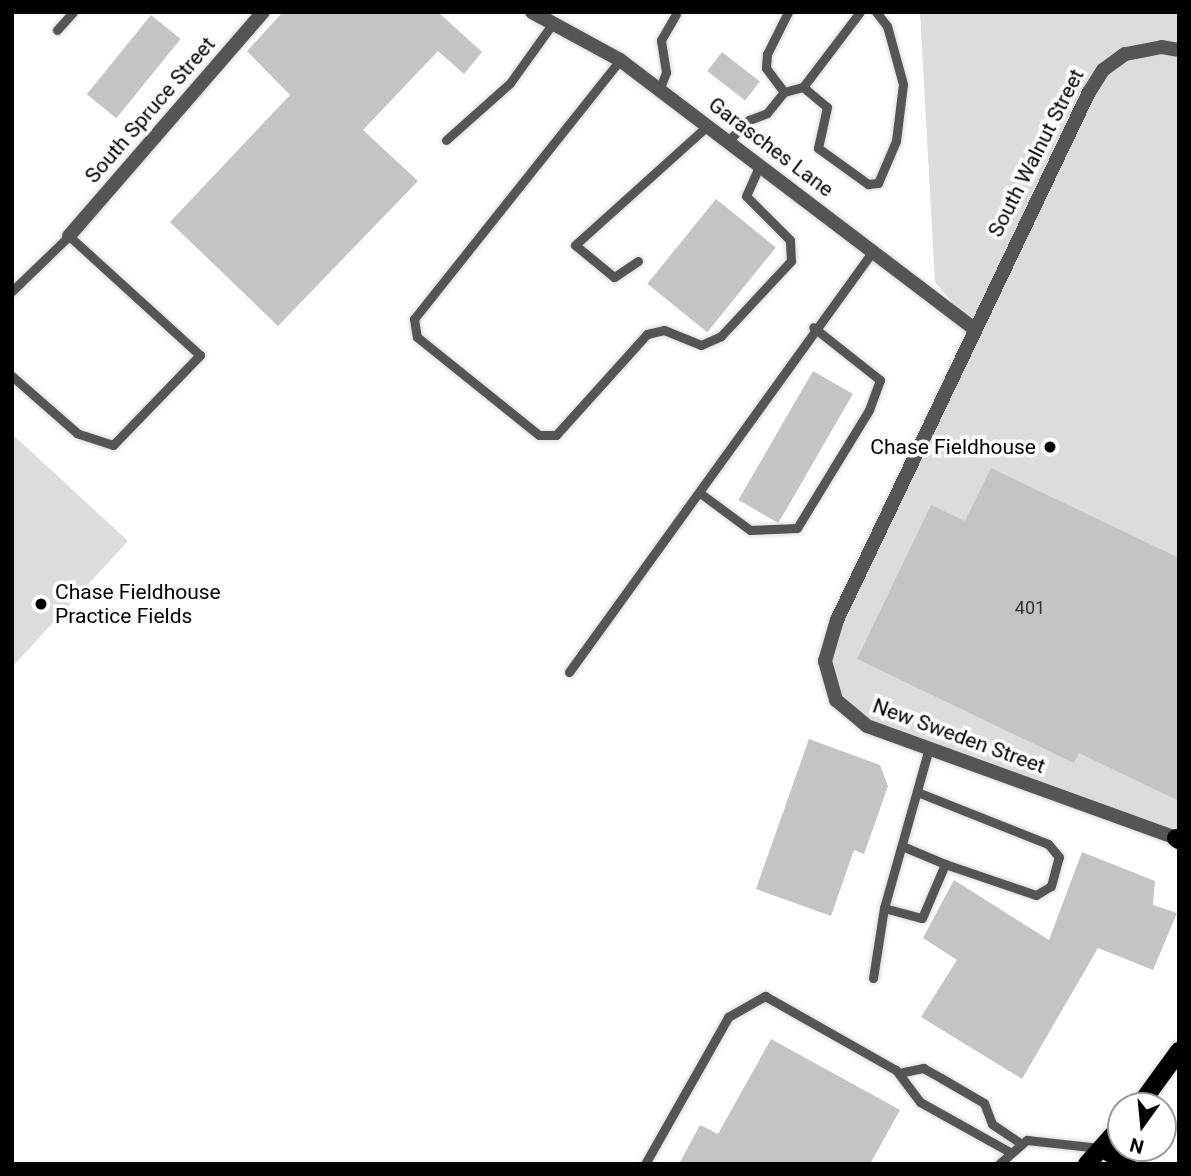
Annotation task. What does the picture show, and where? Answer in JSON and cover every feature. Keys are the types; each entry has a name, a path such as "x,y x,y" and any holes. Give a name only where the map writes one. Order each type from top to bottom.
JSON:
{"main road":[{"path":"1149,1092 1179,1051"},
{"path":"1087,1164 1107,1142"},
{"path":"1102,1148 1128,1164"}],"street":[{"name":"South Spruce Street","path":"69,236 263,12"},
{"name":"Garasches Lane","path":"532,12 620,60 660,88 975,329"},
{"name":"South Walnut Street","path":"975,329 1103,70 1137,50 1179,50"},
{"name":"New Sweden Street","path":"975,329 837,620 825,661 830,687 843,710 867,726 1178,839"}],"lane":[{"path":"57,30 73,12"},
{"path":"784,92 766,68 767,54 788,12"},
{"path":"728,141 749,120 766,113 784,92 803,88 860,12"},
{"path":"803,88 827,107 818,148 868,184 878,183 896,141 903,84 887,26 876,12"},
{"path":"660,88 666,72 661,40 676,14"},
{"path":"446,140 510,83 553,23"},
{"path":"620,60 414,319 417,337 539,435 556,435 647,334 664,330 701,345 722,336 791,261 790,240 746,196 760,165"},
{"path":"638,261 614,277 575,245 707,126"},
{"path":"12,291 69,236 200,355 113,445 77,433 12,376"},
{"path":"569,672 700,493 813,327 873,251"},
{"path":"700,493 750,530 797,528 869,410 880,380 813,327"},
{"path":"873,978 884,908 929,748"},
{"path":"902,846 945,864 1036,895 1051,886 1059,857 1048,845 917,792"},
{"path":"884,908 922,918 945,864"},
{"path":"645,1164 722,1026 750,1000 774,998 899,1073 920,1102 1010,1152"},
{"path":"899,1073 923,1068 984,1102 992,1124 1018,1142 1102,1148"},
{"path":"999,1164 1018,1142"}],"shaded area":[{"name":"Chase Fieldhouse","path":"920,12 1179,12 1179,839 867,726 836,700 825,661 975,329 935,282"},
{"name":"Chase Fieldhouse Practice Fields","path":"12,434 128,541 12,667"}],"building":[{"path":"283,12 438,12 482,52 464,74 438,51 363,130 418,181 278,326 170,222 290,95 247,51"},
{"path":"151,15 181,39 116,118 87,94"},
{"path":"722,52 760,82 745,100 707,71"},
{"path":"716,199 776,247 707,332 647,284"},
{"path":"813,371 853,394 778,523 738,500"},
{"path":"991,468 1179,558 1179,801 1079,753 1074,763 857,659 931,505 965,521"},
{"path":"809,739 880,765 888,786 864,854 854,850 831,916 756,889"},
{"path":"1082,852 1155,881 1153,905 1177,913 1153,970 1098,948 1022,1079 921,1017 957,960 923,938 954,880 1049,940"},
{"path":"771,1039 900,1110 870,1164 679,1164 700,1125 718,1134"}],"place":[{"name":"Chase Fieldhouse","path":"1050,447"},
{"name":"Chase Fieldhouse Practice Fields","path":"41,604"}]}
